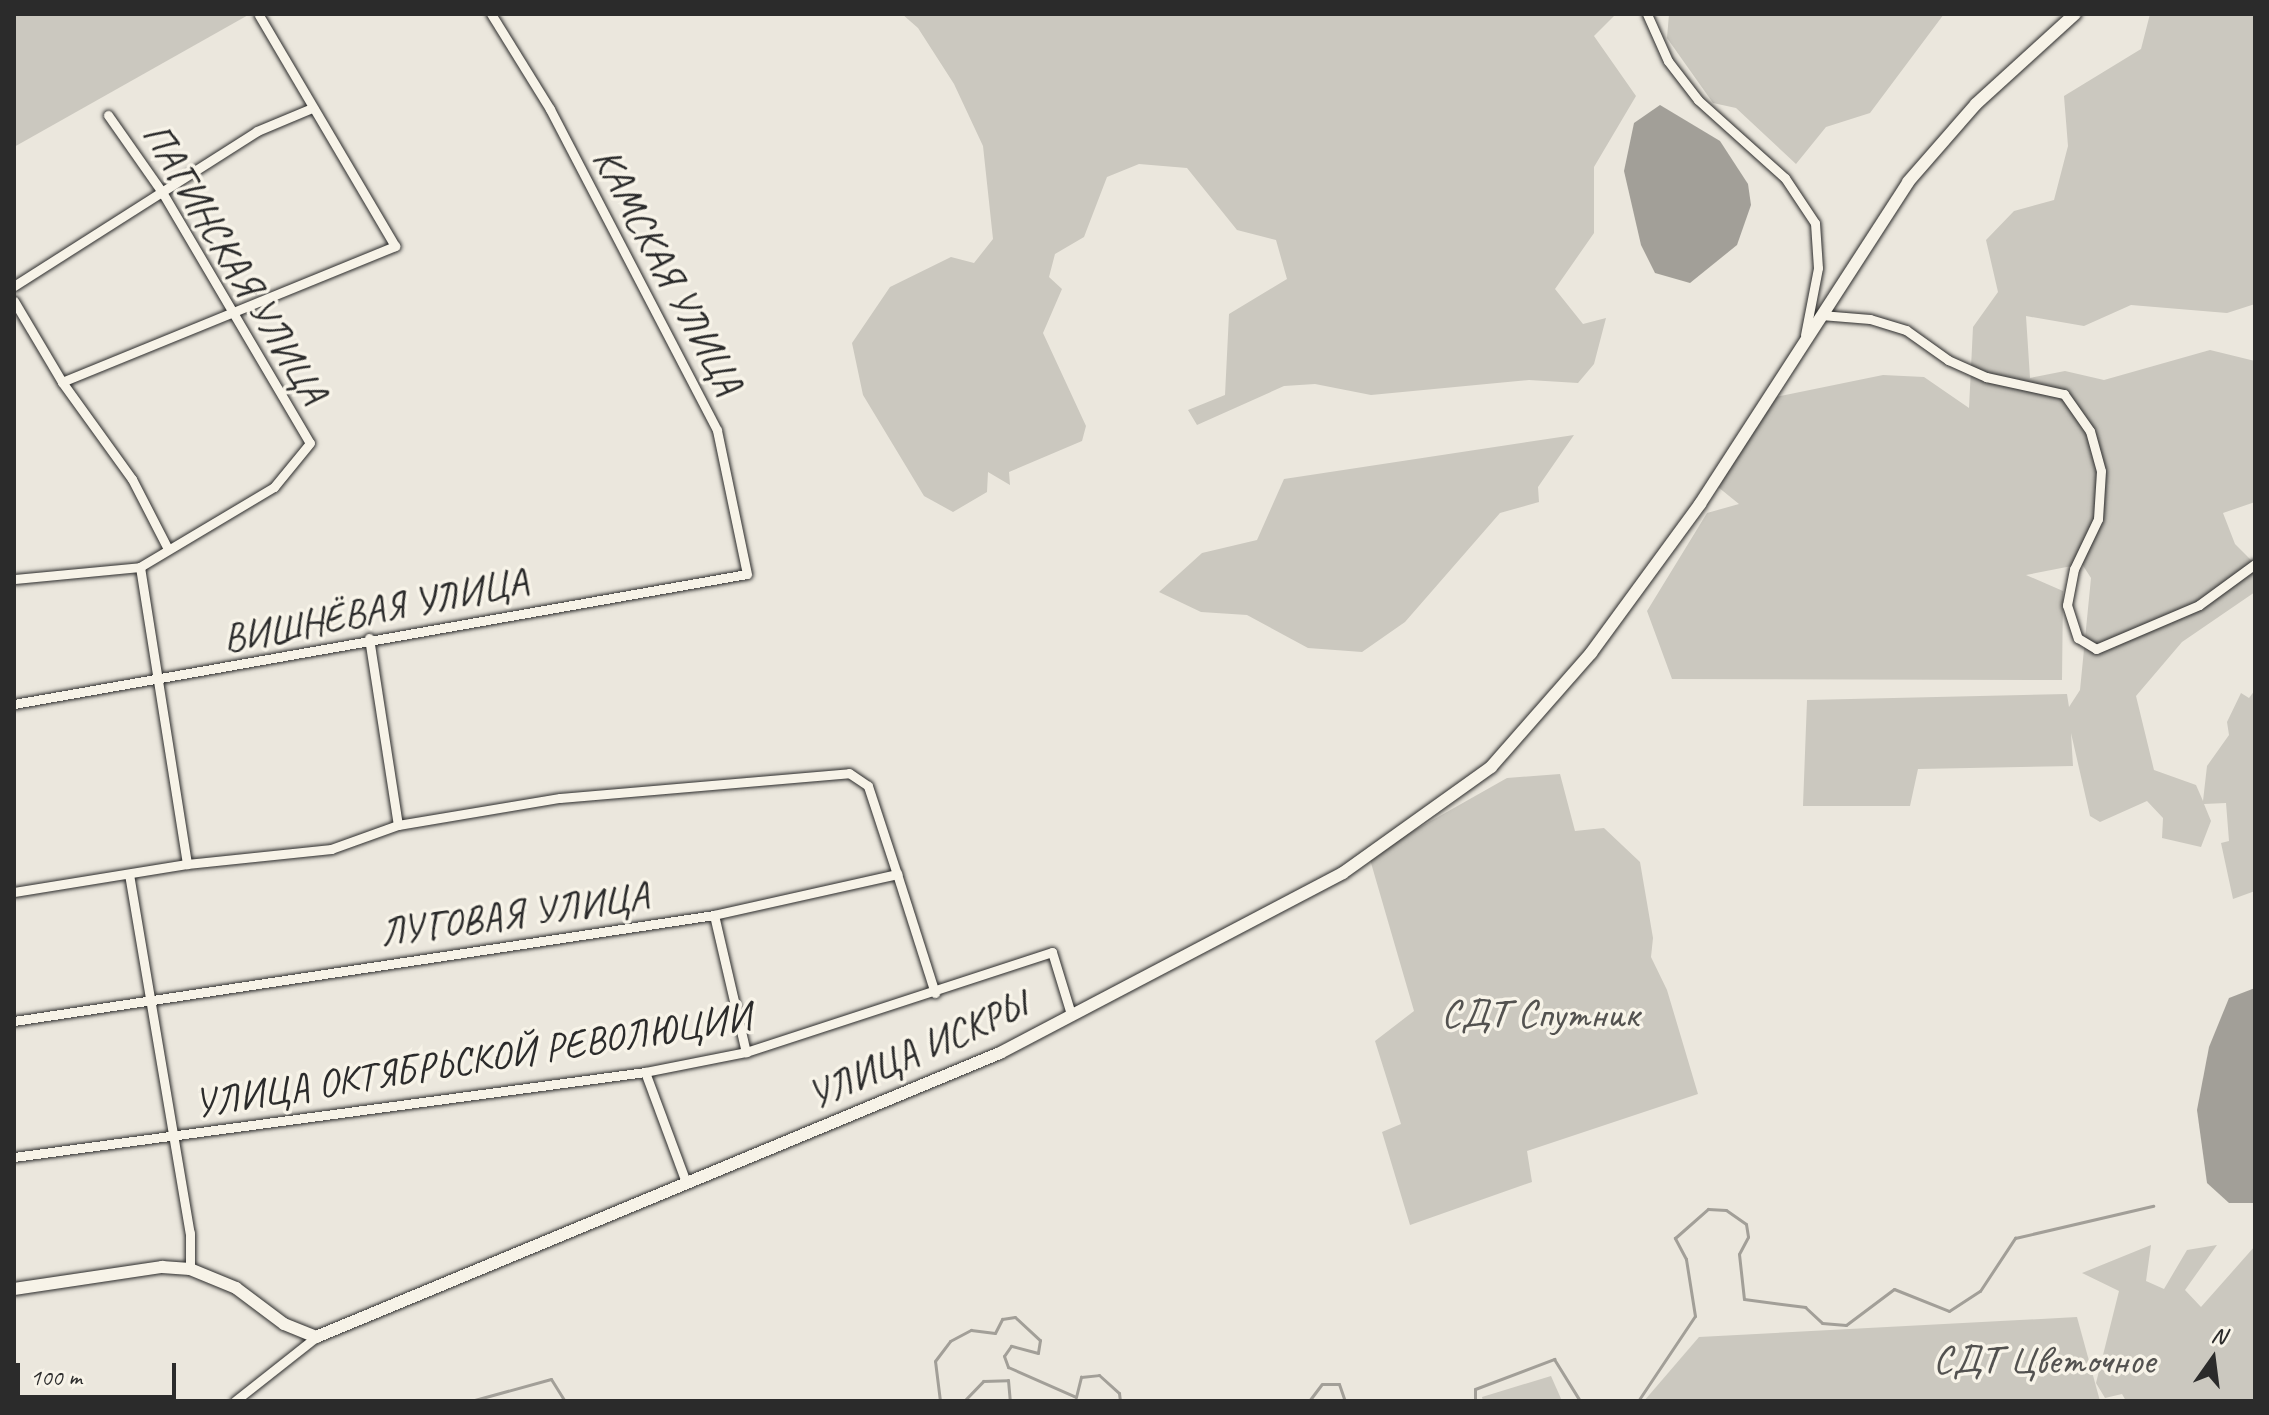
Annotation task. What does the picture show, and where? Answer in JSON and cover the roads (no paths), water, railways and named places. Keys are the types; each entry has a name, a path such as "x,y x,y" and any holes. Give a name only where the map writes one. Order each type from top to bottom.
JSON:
{"main road":[{"name":"УЛИЦА ИСКРЫ","path":"316,1337 686,1182 886,1103 1071,1014 1343,873 1491,767 1591,653 1700,504 1805,335 1908,182 1976,104 2075,14"},
{"path":"14,1289 162,1267 190,1269 236,1288 284,1324 316,1337"}],"street":[{"name":"КАМСКАЯ УЛИЦА","path":"491,14 550,109 717,430 747,574"},
{"path":"1647,14 1668,61 1698,100 1785,178 1815,223 1818,268 1805,335"},
{"path":"62,382 395,246 259,15"},
{"path":"14,286 257,131 312,108"},
{"name":"ПАГИНСКАЯ УЛИЦА","path":"108,115 162,192 310,443 274,487 168,549"},
{"path":"14,301 62,382 118,456 168,549 140,567 14,579"},
{"path":"1821,315 1870,319 1906,330 1948,360 1986,377 2064,394 2090,431 2101,471 2098,519 2074,569 2067,605 2078,638 2096,649 2199,605 2255,564"},
{"path":"140,567 187,864"},
{"name":"ВИШНЁВАЯ УЛИЦА","path":"14,704 156,683 369,638 747,574"},
{"path":"369,638 398,825"},
{"path":"14,892 187,864 259,860 331,849 398,825 560,798 849,773 860,776 868,786 935,993"},
{"path":"129,874 153,998 190,1233 190,1269"},
{"name":"ЛУГОВАЯ УЛИЦА","path":"14,1021 714,915 897,874"},
{"path":"714,915 746,1052"},
{"name":"УЛИЦА ОКТЯБРЬСКОЙ РЕВОЛЮЦИИ","path":"14,1157 645,1072 746,1052 935,993 1052,952 1071,1014"},
{"path":"645,1072 686,1182"},
{"path":"235,1401 316,1337"}],"waterway":[{"path":"1638,1401 1695,1316 1686,1259 1675,1238 1708,1209 1726,1210 1746,1224 1748,1237 1739,1254 1744,1299 1805,1307 1822,1323 1846,1325 1894,1289 1949,1311 1980,1291 2015,1238 2153,1206"},
{"path":"940,1401 935,1361 950,1341 971,1330 995,1333 1002,1319 1015,1317 1040,1340 1038,1353 1011,1346 1004,1356 1008,1367 1076,1397 1081,1377 1099,1375 1119,1393 1120,1401"},
{"path":"1475,1401 1475,1389 1554,1359 1580,1401"},
{"path":"471,1401 551,1379 565,1401"},
{"path":"964,1401 983,1381 1008,1380 1010,1401"},
{"path":"1309,1401 1322,1384 1339,1384 1345,1401"}],"park label":[{"name":"СДТ Спутник","path":"1540,1014"},
{"name":"СДТ Цветочное","path":"2044,1360"}]}
